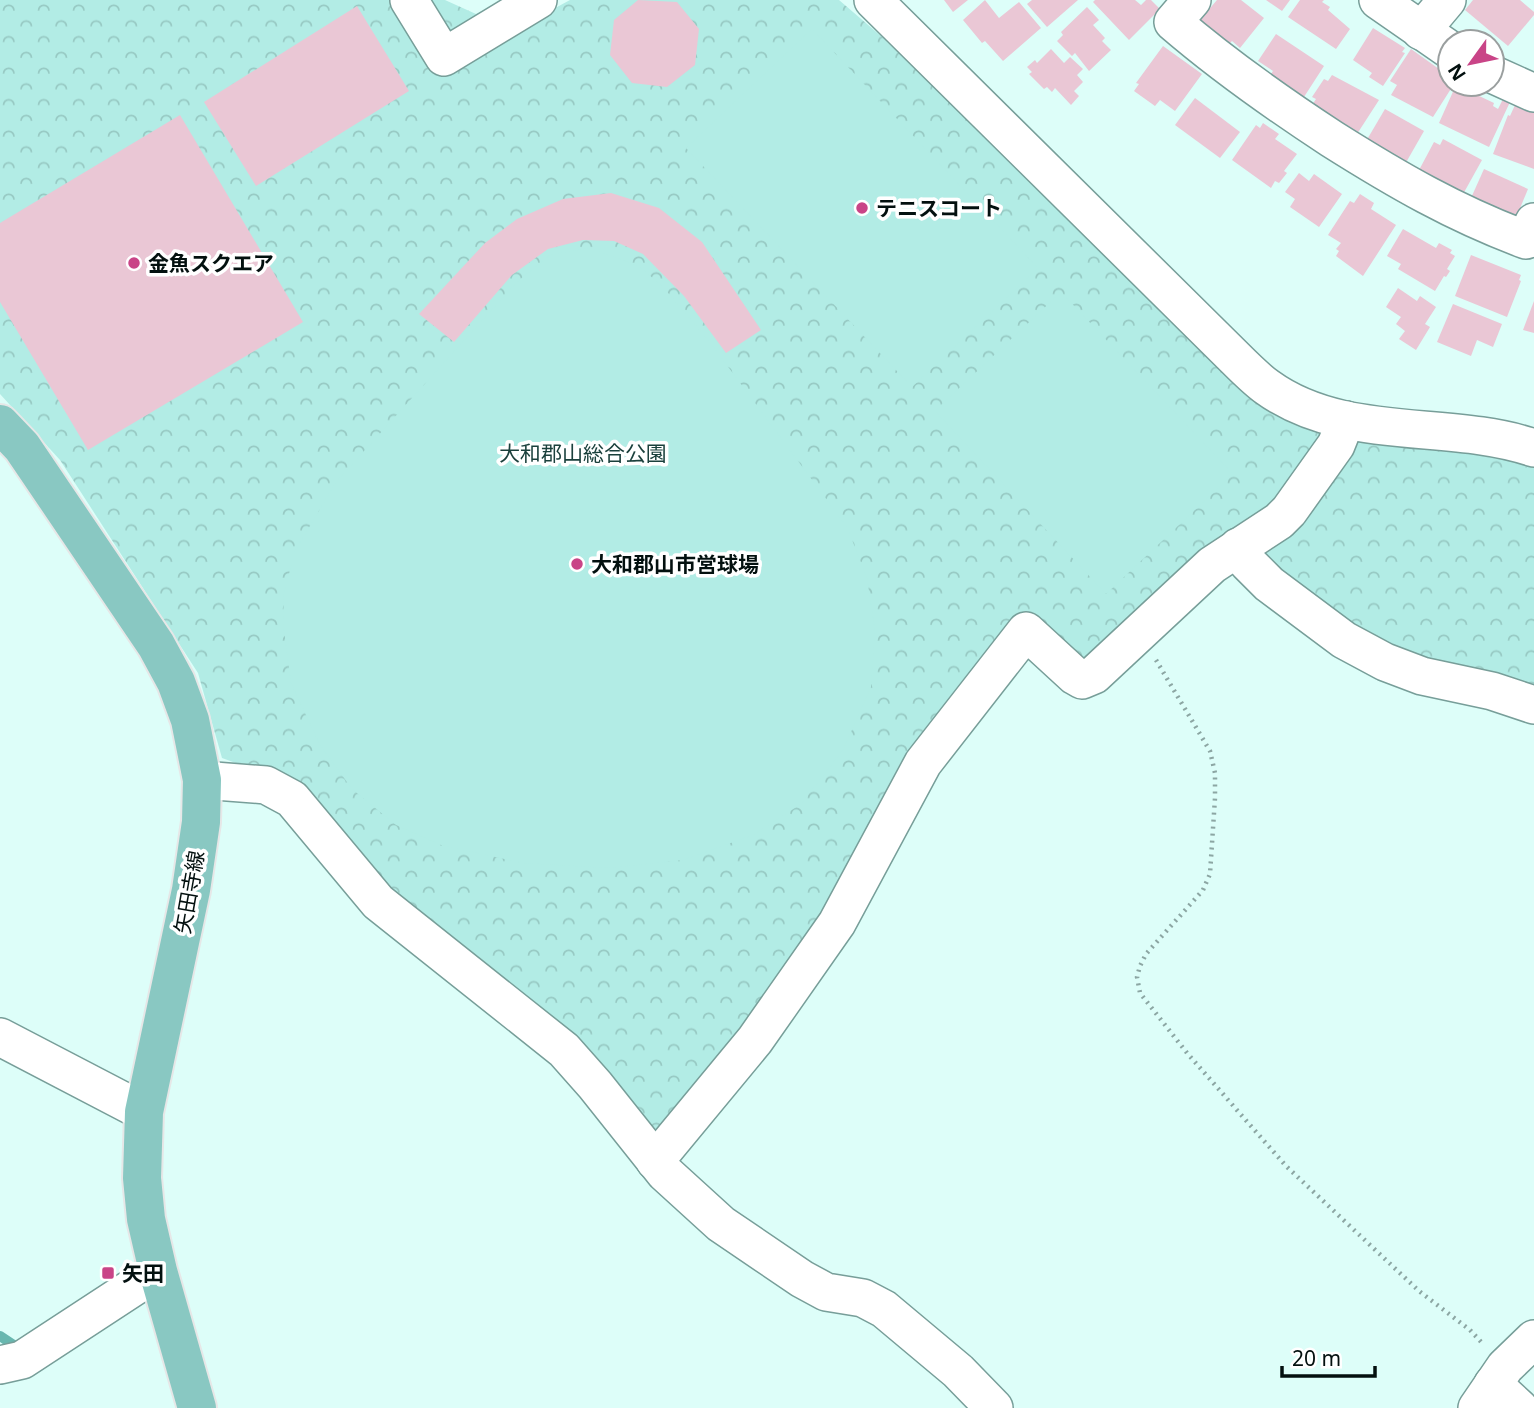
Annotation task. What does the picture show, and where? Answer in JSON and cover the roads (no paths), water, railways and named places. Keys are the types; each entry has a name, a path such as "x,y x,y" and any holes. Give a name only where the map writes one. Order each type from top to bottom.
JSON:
{"main road":[{"name":"矢田寺線","path":"0,424 22,447 156,645 176,682 190,720 202,780 201,822 191,890 144,1112 142,1178 146,1219 158,1271 197,1408"}],"street":[{"path":"409,0 444,57 538,0"},
{"path":"873,0 1268,388 1302,406 1346,420 1486,437 1534,448"},
{"path":"1192,0 1173,22 1206,51 1308,123 1391,176 1478,222 1526,240 1534,222"},
{"path":"1378,0 1436,41"},
{"path":"1439,28 1447,0"},
{"path":"1506,80 1534,93"},
{"path":"655,1161 762,1029 836,923 923,763 1026,631 1082,680 1094,675 1212,565 1279,521 1289,511 1336,445 1346,420"},
{"path":"1238,547 1248,563 1269,584 1344,640 1385,662 1422,676 1492,691 1534,705"},
{"path":"202,780 266,785 292,799 378,902 564,1050 595,1084 655,1161 721,1224 802,1279 826,1292 863,1298 884,1309 958,1371 994,1408"},
{"path":"0,1037 144,1112"},
{"path":"0,1364 22,1360 158,1271"},
{"path":"1498,1392 1534,1339"}],"waterway":[{"path":"0,1336 15,1346"}],"place":[{"name":"テニスコート","path":"862,208"},
{"name":"金魚スクエア","path":"134,263"},
{"name":"大和郡山市営球場","path":"577,564"},
{"name":"矢田","path":"108,1273"}],"park label":[{"name":"大和郡山総合公園","path":"583,453"}]}
